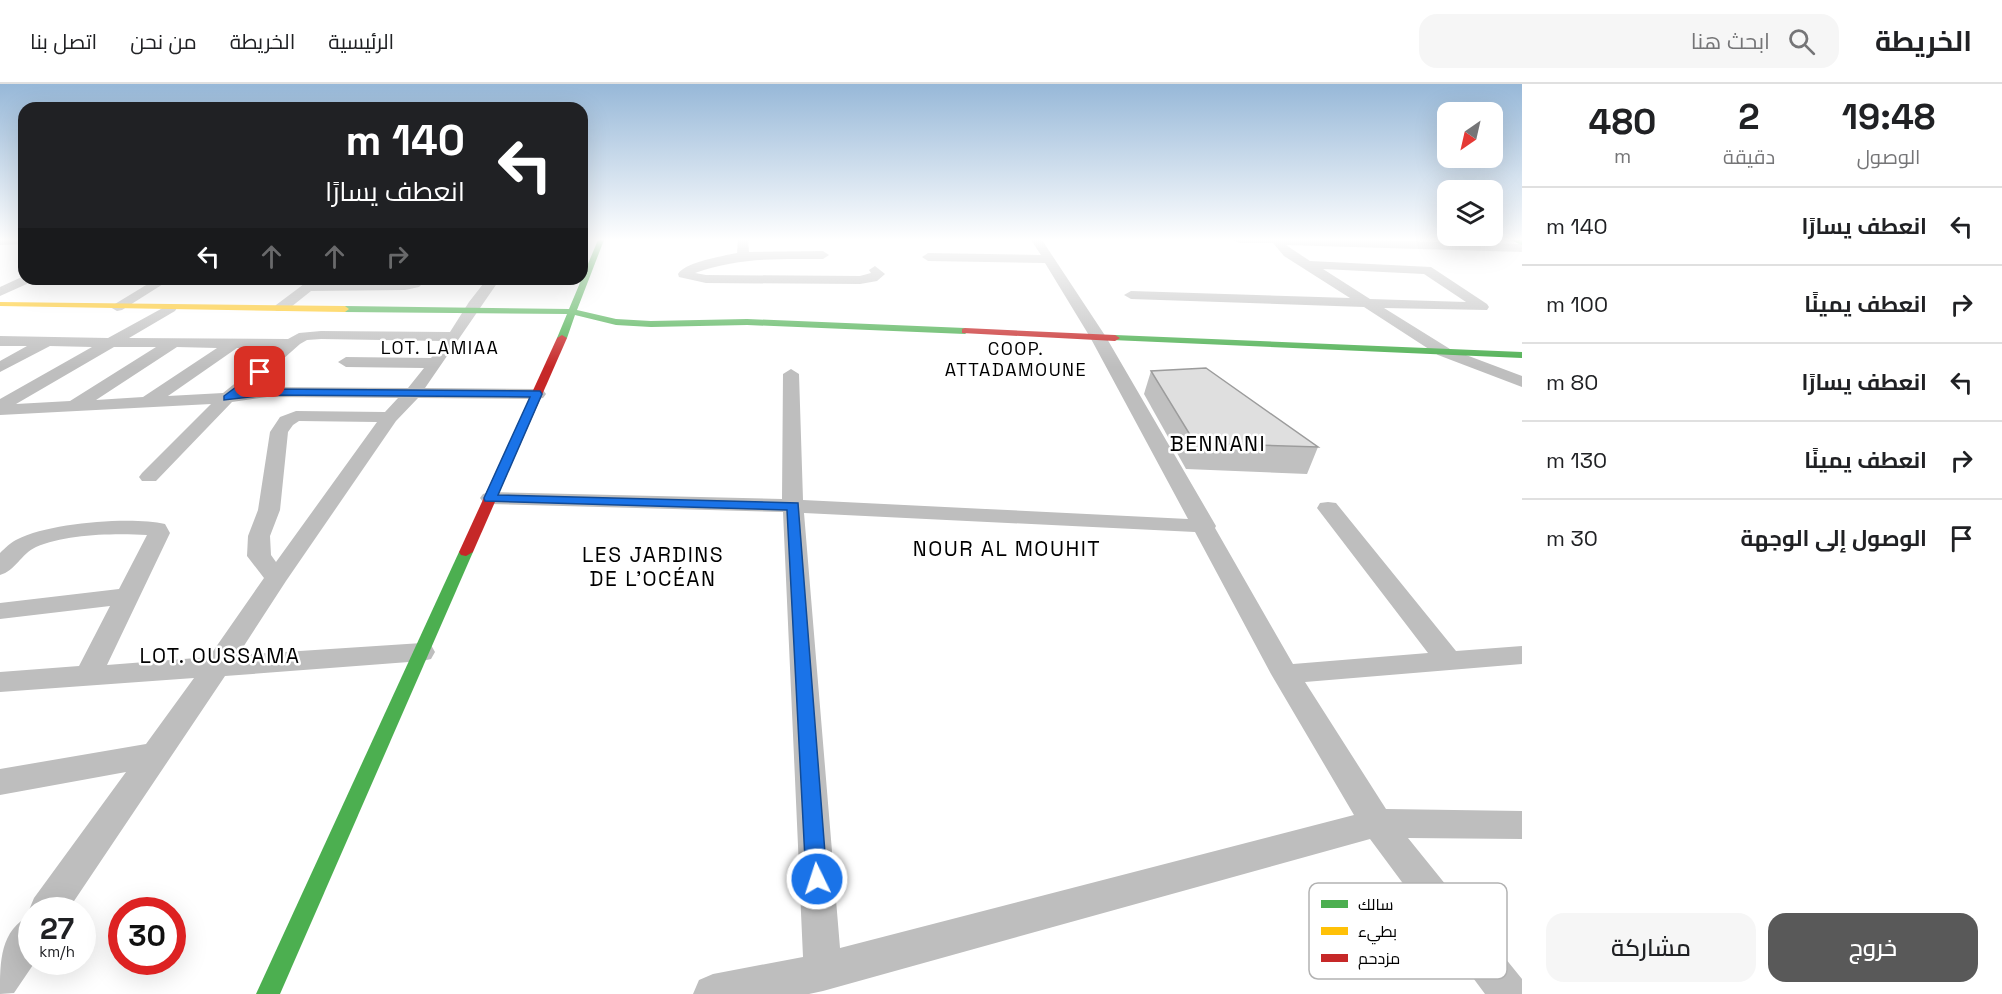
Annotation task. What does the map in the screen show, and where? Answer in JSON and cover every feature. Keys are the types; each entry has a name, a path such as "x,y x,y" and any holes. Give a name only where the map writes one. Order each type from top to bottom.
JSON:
{"street":[{"path":"1065,282 1098,336 1205,526 1285,674 1377,824 1423,883"},
{"path":"1334,282 1444,352 1522,382"},
{"path":"1131,295 1482,307 1446,282"},
{"path":"0,292 18,283"},
{"path":"117,306 154,285"},
{"path":"281,308 310,285"},
{"path":"382,285 410,285"},
{"path":"56,897 390,417 413,393 436,363 489,285"},
{"path":"267,994 422,652 584,285"},
{"path":"0,304 573,312 616,322 651,324 747,322 1522,355"},
{"path":"0,408 170,308"},
{"path":"149,477 227,398 299,338 309,336 455,337"},
{"path":"313,393 374,336"},
{"path":"0,341 291,344"},
{"path":"0,367 46,341"},
{"path":"76,405 173,343"},
{"path":"148,402 234,344"},
{"path":"338,370 436,363"},
{"path":"791,374 793,506 823,972"},
{"path":"0,408 227,398 267,392 537,394"},
{"path":"276,578 259,556 259,536 269,510 279,432 286,421 296,416 390,417"},
{"path":"490,498 793,506 1205,526"},
{"path":"1328,508 1449,661"},
{"path":"0,568 18,548 40,537 124,529 157,529 159,533 87,677"},
{"path":"0,611 128,596"},
{"path":"0,682 422,652"},
{"path":"1285,674 1522,656"},
{"path":"0,782 153,755"},
{"path":"713,994 823,972 1377,824 1522,825"},
{"path":"0,979 18,953"},
{"path":"1497,979 1509,994"}],"building":[{"path":"1206,368 1318,447 1195,443 1151,371"}],"traffic: fast":[{"path":"562,338 583,285"},
{"path":"345,309 573,312 616,322 651,324 747,322 965,331"},
{"path":"1115,338 1522,355"},
{"path":"268,994 466,552"}],"traffic: slow":[{"path":"0,304 345,309"}],"traffic: jam":[{"path":"965,331 1115,338"},
{"path":"466,552 562,338"}],"district":[{"name":"LOT. LAMIAA","path":"440,348"},
{"name":"COOP. ATTADAMOUNE","path":"1016,359"},
{"name":"BENNANI","path":"1218,444"},
{"name":"NOUR AL MOUHIT","path":"1007,549"},
{"name":"LES JARDINS DE L'OCÉAN","path":"653,567"},
{"name":"LOT. OUSSAMA","path":"220,656"}],"route":[{"path":"260,372 227,398 267,392 537,394 490,498 793,506 817,879"}]}
